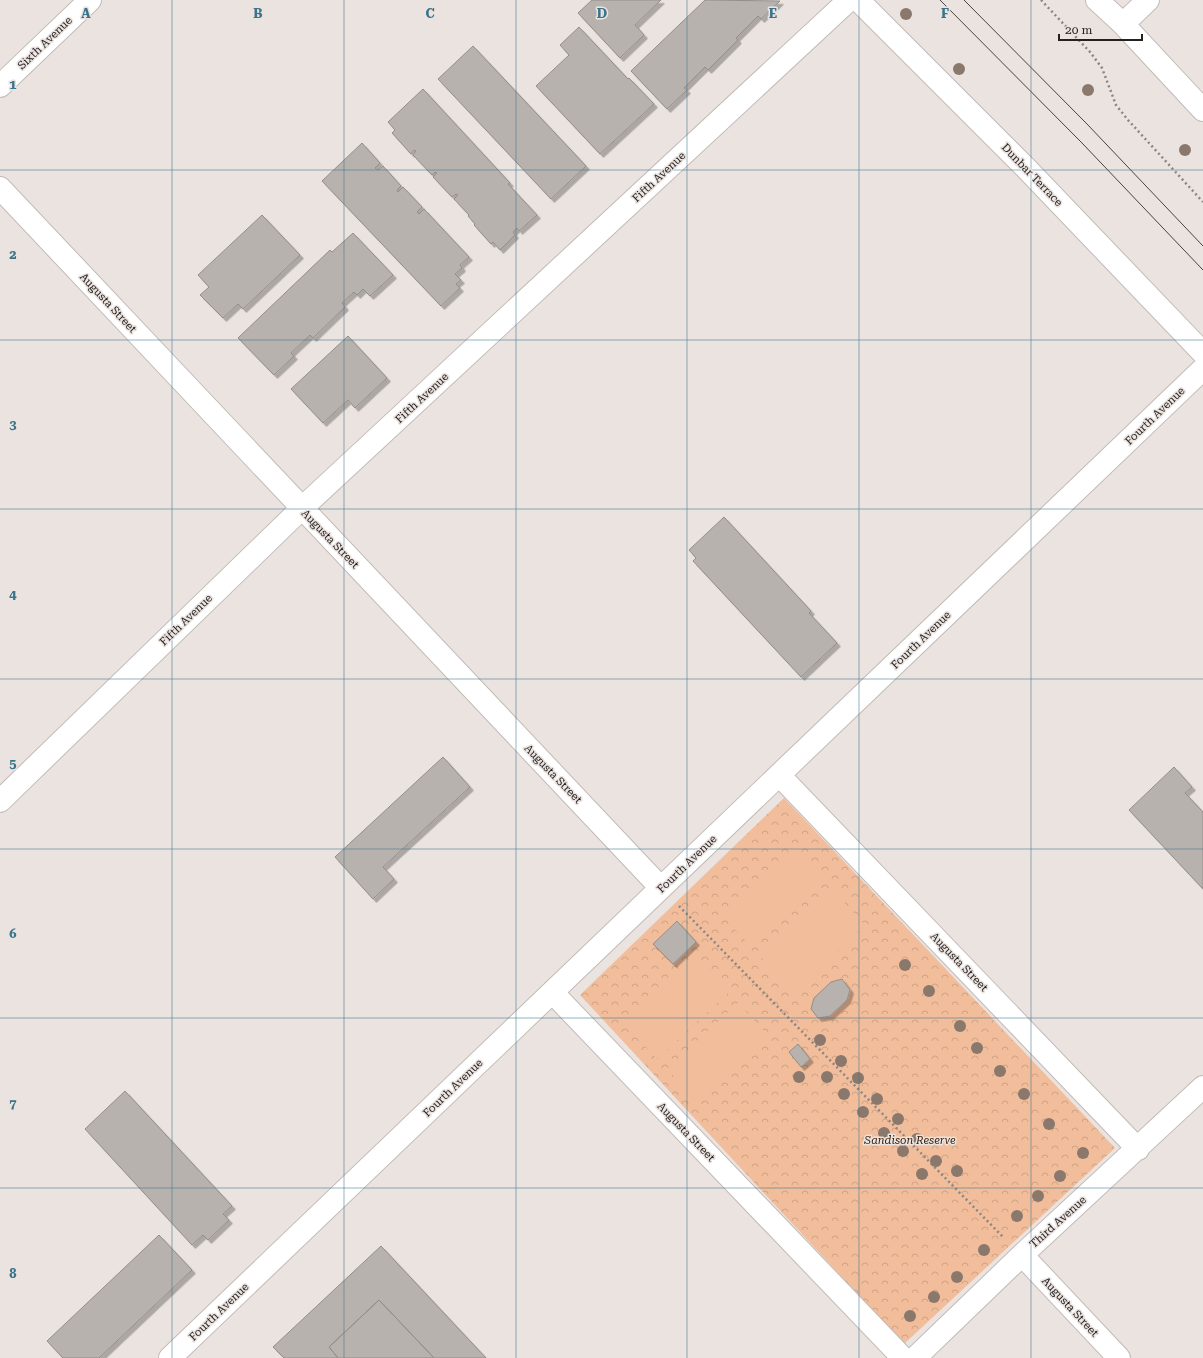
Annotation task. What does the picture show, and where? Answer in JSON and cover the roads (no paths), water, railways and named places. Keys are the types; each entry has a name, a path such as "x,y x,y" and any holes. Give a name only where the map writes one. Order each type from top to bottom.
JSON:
{"street":[{"name":"Sixth Avenue","path":"0,86 90,0"},
{"name":"Fifth Avenue","path":"0,801 302,509 849,0"},
{"name":"Dunbar Terrace","path":"858,0 1025,167 1203,353"},
{"path":"1097,0 1123,24 1203,110"},
{"path":"1123,24 1148,0"},
{"name":"Augusta Street","path":"0,188 662,888"},
{"name":"Fourth Avenue","path":"170,1358 780,776 1203,369"},
{"name":"Augusta Street","path":"780,776 1138,1149"},
{"name":"Augusta Street","path":"553,993 903,1358"},
{"name":"Third Avenue","path":"915,1358 1022,1255 1138,1149 1203,1087"},
{"name":"Augusta Street","path":"1022,1255 1119,1358"}],"tram line":[{"path":"940,0 1082,143 1203,270"},
{"path":"964,0 1087,124 1203,246"}],"park label":[{"name":"Sandison Reserve","path":"910,1140"}]}
